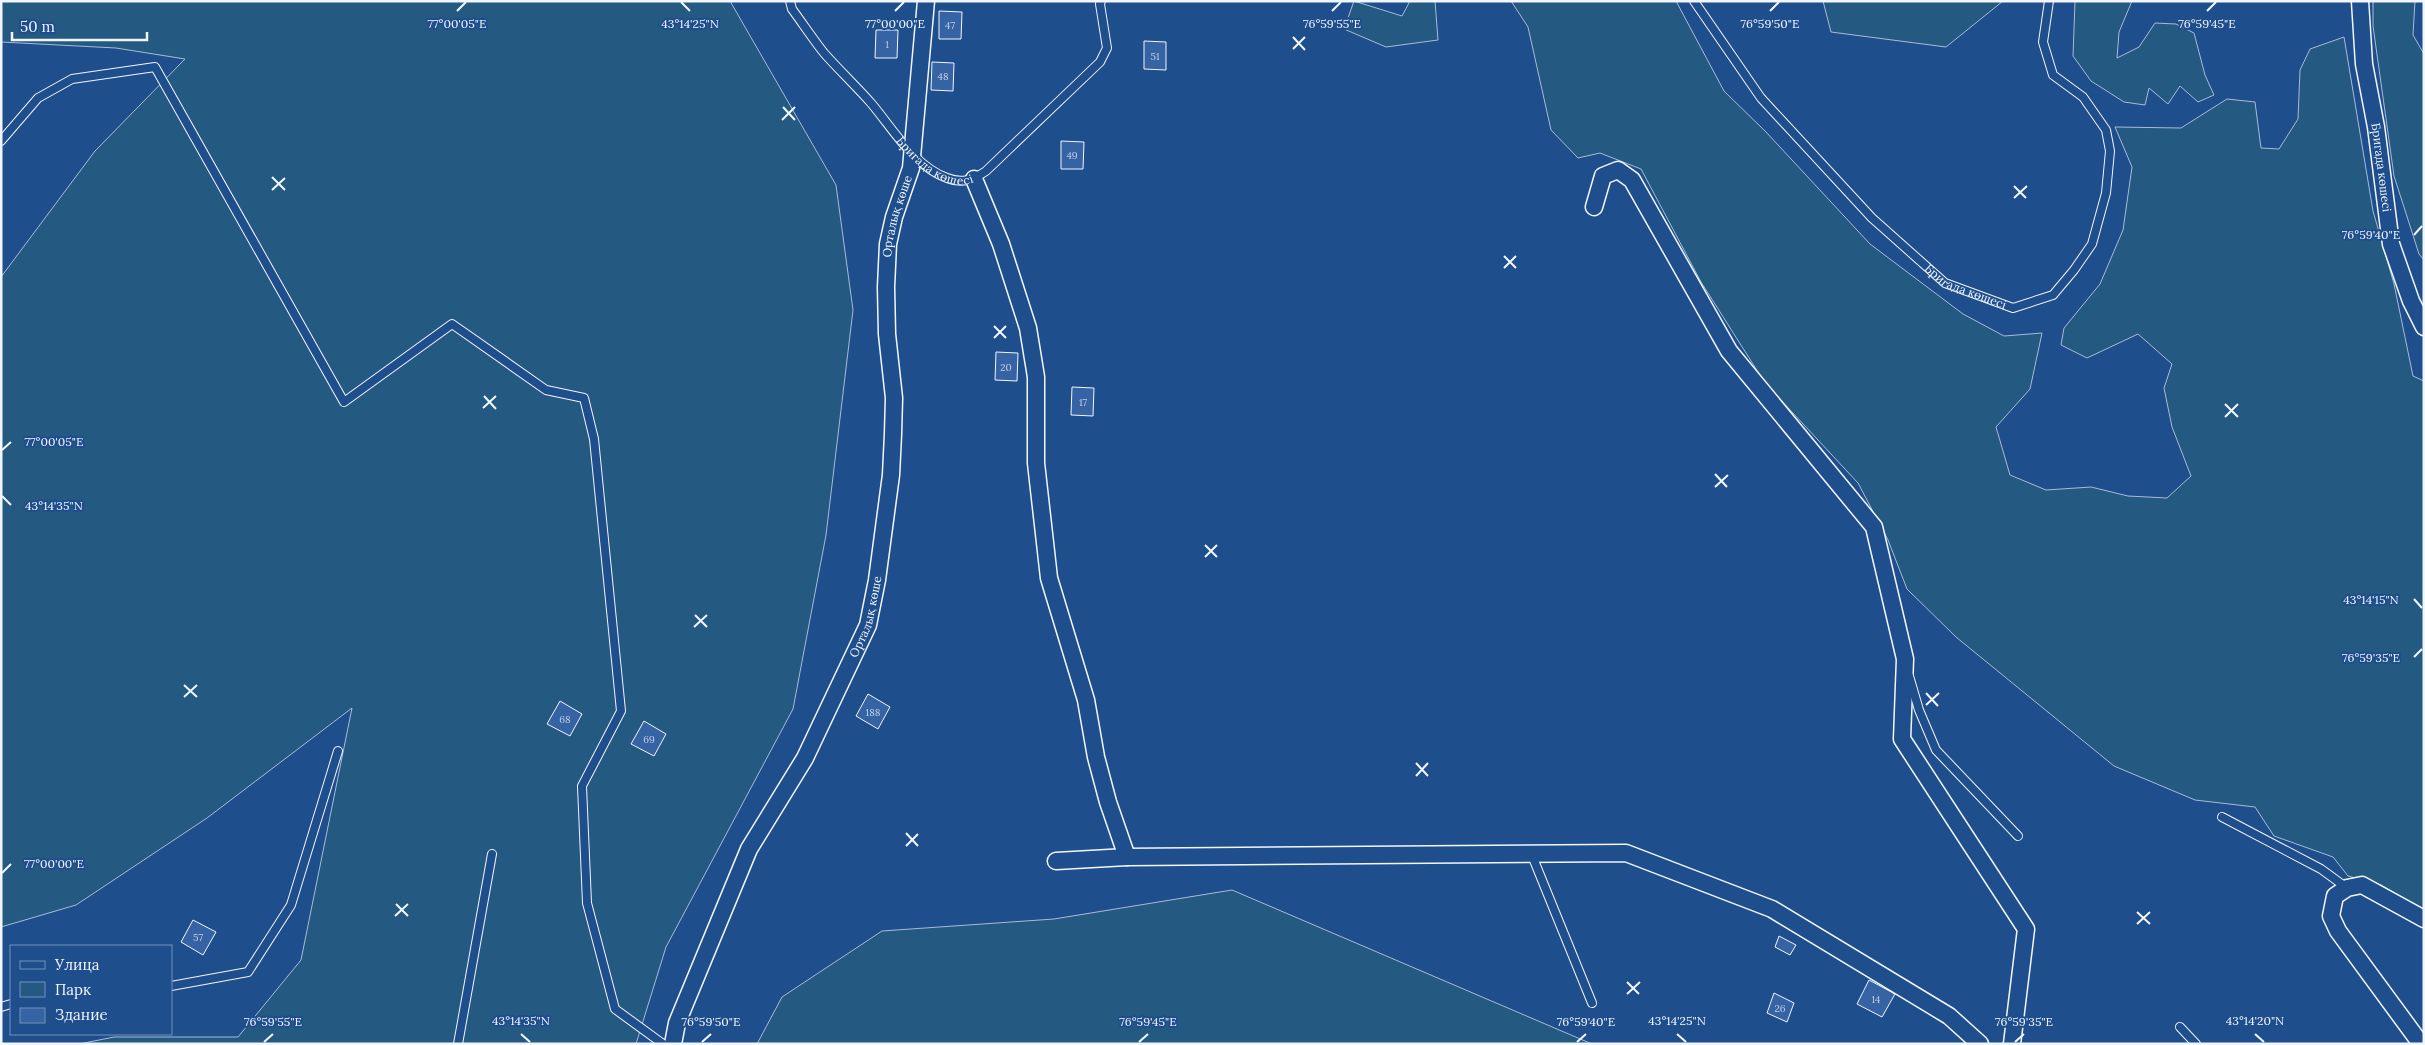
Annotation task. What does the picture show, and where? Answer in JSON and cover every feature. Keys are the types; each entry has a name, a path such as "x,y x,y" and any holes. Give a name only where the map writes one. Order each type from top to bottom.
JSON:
{"street":[{"name":"Орталық көше","path":"673,1044 676,1023 749,849 805,758 868,625 877,580 891,475 894,398 887,334 886,287 888,244 894,217 909,175 926,1"},
{"name":"Бригада көшесі","path":"2360,1 2364,64 2376,127 2391,244 2411,300 2424,327"},
{"path":"1594,207 1603,176 1618,170 1632,180 1729,351 1874,527 1905,659 1902,739 2026,929 2012,1044"},
{"path":"974,179 1001,244 1028,328 1036,377 1036,464 1050,578 1086,700 1096,757 1108,802 1127,857"},
{"path":"1056,862 1127,857 1626,853 1772,909 1948,1016 1980,1044"},
{"path":"2421,1044 2338,931 2331,916 2335,896 2347,888 2362,885 2424,919"}],"lane":[{"name":"Бригада көшесі","path":"790,1 792,9 824,53 870,102 912,153 932,170 946,178 961,182 974,179 986,171 1100,62 1106,48 1101,1"},
{"name":"Бригада көшесі","path":"1694,1 1761,98 1872,218 1945,282 2013,308 2053,296 2092,244 2106,193 2110,151 2106,130 2083,97 2053,75 2043,42 2049,1"},
{"path":"1,140 21,114 38,98 72,79 155,67 344,402 452,324 546,390 584,398 594,439 621,711 582,786 587,903 615,1009 663,1044"},
{"path":"1905,659 1919,710 1936,750 2018,836"},
{"path":"172,986 248,972 291,905 338,750"},
{"path":"2222,817 2321,869 2347,888"},
{"path":"1531,853 1592,1003"},
{"path":"458,1044 492,854"},
{"path":"2180,1027 2196,1044"}],"green space":[{"path":"1,1 730,1 836,185 853,310 826,535 793,709 666,947 636,1044 79,1044 114,1037 238,1037 301,960 352,708 207,818 76,905 1,927 1,277 95,151 185,59 116,48 1,42"},
{"path":"1354,1 1402,16 1410,1 1435,1 1438,40 1386,47 1344,29"},
{"path":"1511,1 1676,1 1724,91 1766,132 1870,244 1963,314 2004,336 2042,333 2030,389 1996,427 2010,475 2046,490 2091,487 2128,496 2167,498 2191,476 2172,427 2164,388 2172,364 2138,334 2087,358 2061,345 2064,328 2100,284 2123,230 2132,167 2115,127 2181,128 2227,99 2255,102 2261,148 2279,149 2298,119 2300,70 2310,49 2344,37 2373,211 2394,284 2413,376 2424,381 2424,910 2381,885 2348,876 2333,857 2274,836 2255,807 2195,800 2114,766 1956,637 1907,589 1888,540 1858,483 1765,383 1701,282 1641,169 1600,153 1578,158 1551,130 1528,27"},
{"path":"1823,1 2003,1 1946,47 1831,32"},
{"path":"2075,1 2132,1 2119,32 2117,58 2139,47 2155,23 2176,24 2194,33 2205,75 2214,95 2198,102 2180,86 2168,104 2149,88 2145,105 2124,102 2091,81 2073,56"},
{"path":"2373,1 2415,1 2413,35 2424,54 2424,260 2419,254 2394,176 2373,26"},
{"path":"1232,890 1592,1044 757,1044 782,997 882,931 1054,919"}],"building":[{"path":"939,11 962,12 961,39 939,39"},
{"path":"876,30 898,30 897,58 875,58"},
{"path":"1144,41 1166,42 1166,70 1144,69"},
{"path":"932,62 954,63 953,91 931,90"},
{"path":"1061,141 1084,142 1083,169 1061,169"},
{"path":"996,352 1018,353 1017,381 995,380"},
{"path":"1072,387 1094,388 1093,416 1071,415"},
{"path":"868,694 890,707 878,729 856,716"},
{"path":"560,701 582,714 570,736 547,724"},
{"path":"644,721 666,734 654,756 631,744"},
{"path":"193,920 216,932 203,955 181,942"},
{"path":"1779,936 1796,945 1790,955 1775,947"},
{"path":"1869,980 1895,994 1882,1017 1857,1004"},
{"path":"1774,993 1794,1003 1787,1022 1767,1013"}]}
